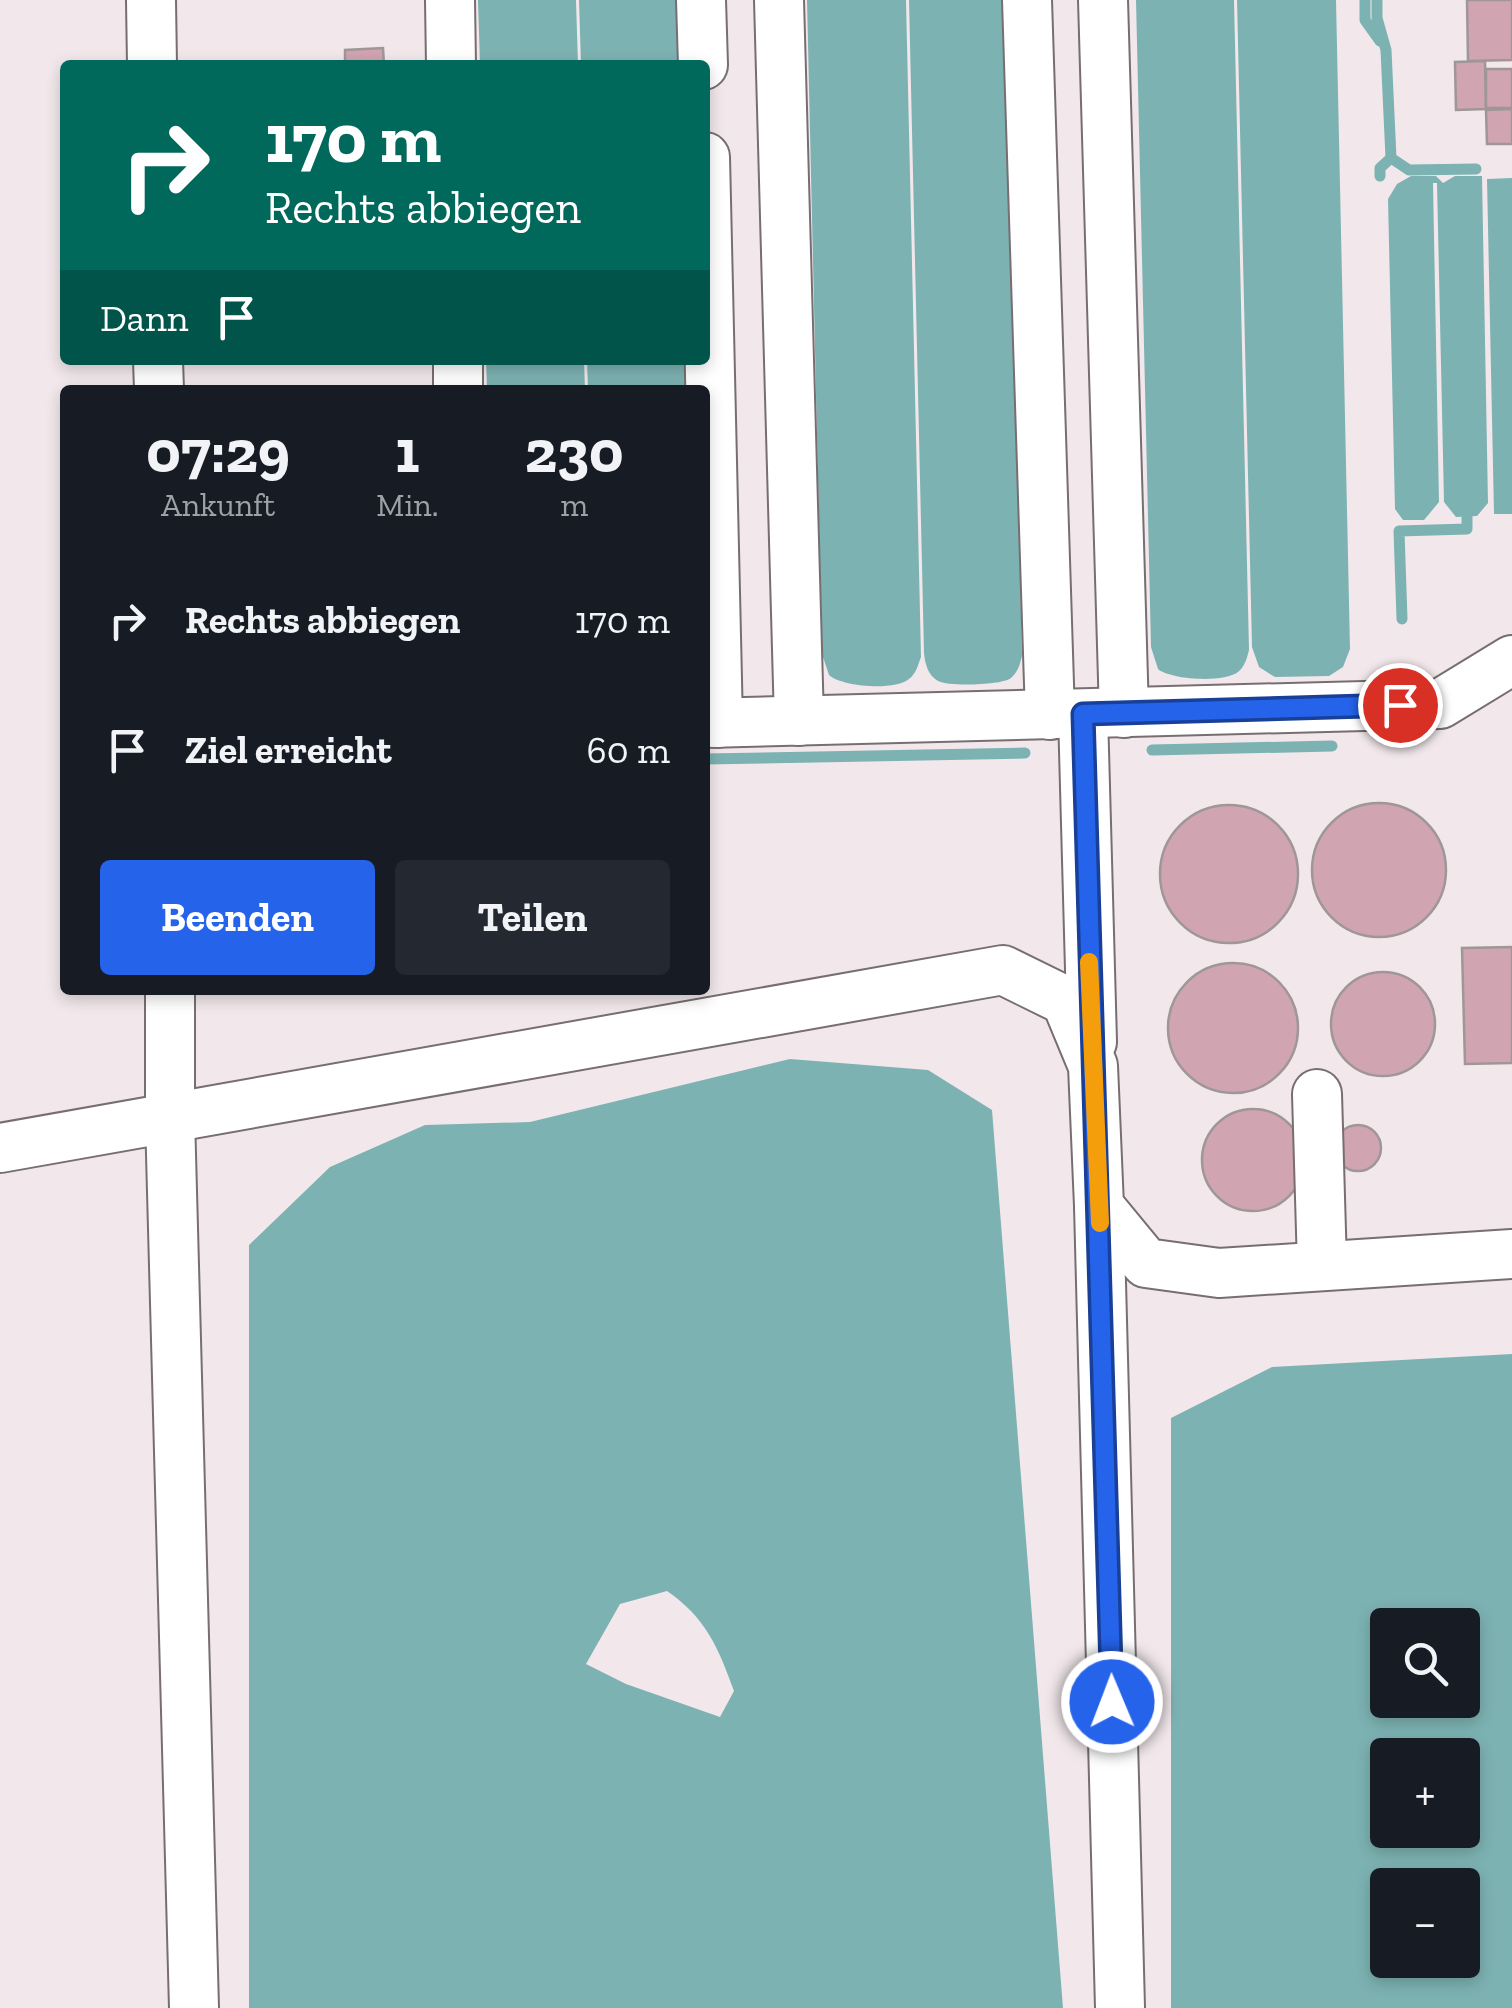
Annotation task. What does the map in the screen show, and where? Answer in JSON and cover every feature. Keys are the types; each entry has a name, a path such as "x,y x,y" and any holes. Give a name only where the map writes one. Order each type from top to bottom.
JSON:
{"lane":[{"path":"151,0 152,60"},
{"path":"450,0 451,60"},
{"path":"701,0 703,60"},
{"path":"779,0 800,721"},
{"path":"1026,0 1086,714"},
{"path":"1103,0 1086,714 1120,2008"},
{"path":"710,561 712,723 1440,704 1512,660"},
{"path":"0,1148 1003,970 1066,1001 1093,1066"},
{"path":"170,995 194,2008"},
{"path":"1318,1094 1322,1266"},
{"path":"1099,1206 1146,1263 1219,1273 1512,1254"}],"water":[{"path":"478,0 576,0 578,60 480,60"},
{"path":"579,0 677,0 679,60 581,60"},
{"path":"807,0 906,0 921,657 911,677 892,685 856,685 836,679 829,675 822,654"},
{"path":"909,0 1007,0 1022,656 1011,678 987,684 938,681 928,669 924,653"},
{"path":"1136,0 1234,0 1249,650 1240,670 1221,678 1185,678 1165,673 1158,669 1151,647"},
{"path":"1237,0 1336,0 1350,649 1343,667 1329,676 1275,677 1259,667 1252,647"},
{"path":"1411,176 1436,176 1443,183 1455,176 1482,176 1488,503 1477,516 1456,517 1444,502 1437,183 1433,183 1439,502 1424,520 1403,520 1395,509 1388,199 1397,184"},
{"path":"1512,178 1512,514 1494,514 1487,179"},
{"path":"486,365 584,365 585,385 487,385"},
{"path":"587,365 686,365 686,385 588,385"},
{"path":"790,1059 928,1070 992,1110 1063,2008 249,2008 249,1245 330,1167 425,1125 530,1122","holes":["667,1591 709,1635 734,1691 720,1717 626,1684 586,1664 620,1604"]},
{"path":"1512,1354 1512,2008 1171,2008 1171,1418 1272,1367"}],"building":[{"path":"1467,0 1512,0 1512,60 1468,61"},
{"path":"383,48 384,60 345,60 345,50"},
{"path":"1485,61 1486,109 1456,110 1455,62"},
{"path":"1486,69 1512,69 1512,108 1486,108"},
{"path":"1512,109 1512,144 1487,144 1486,110"},
{"path":"1379,803 1404,808 1426,823 1441,845 1446,870 1441,895 1426,917 1404,932 1379,937 1354,932 1332,917 1317,895 1312,870 1317,845 1332,823 1354,808"},
{"path":"1229,805 1255,810 1278,825 1293,848 1298,874 1293,900 1278,923 1255,938 1229,943 1203,938 1180,923 1165,900 1160,874 1165,848 1180,825 1203,810"},
{"path":"1512,947 1512,1063 1465,1064 1462,948"},
{"path":"1233,963 1258,968 1279,982 1293,1003 1298,1028 1293,1053 1279,1074 1258,1088 1233,1093 1208,1088 1187,1074 1173,1053 1168,1028 1173,1003 1187,982 1208,968"},
{"path":"1383,972 1403,976 1420,987 1431,1004 1435,1024 1431,1044 1420,1061 1403,1072 1383,1076 1363,1072 1346,1061 1335,1044 1331,1024 1335,1004 1346,987 1363,976"},
{"path":"1253,1109 1282,1117 1296,1131 1304,1160 1296,1189 1282,1203 1253,1211 1224,1203 1210,1189 1202,1160 1210,1131 1224,1117"},
{"path":"1358,1125 1374,1132 1381,1148 1374,1164 1358,1171 1342,1164 1335,1148 1342,1132"}],"waterway":[{"path":"1365,0 1365,20 1380,41"},
{"path":"1377,0 1377,18 1386,50 1391,158 1409,170 1476,169"},
{"path":"1380,176 1380,168 1391,158"},
{"path":"1402,619 1399,531 1467,529 1467,517"},
{"path":"1152,750 1332,746"},
{"path":"710,759 1025,753"}],"slow traffic":[{"path":"1089,962 1100,1223"}],"route":[{"path":"1112,1702 1083,714 1400,705"}]}
